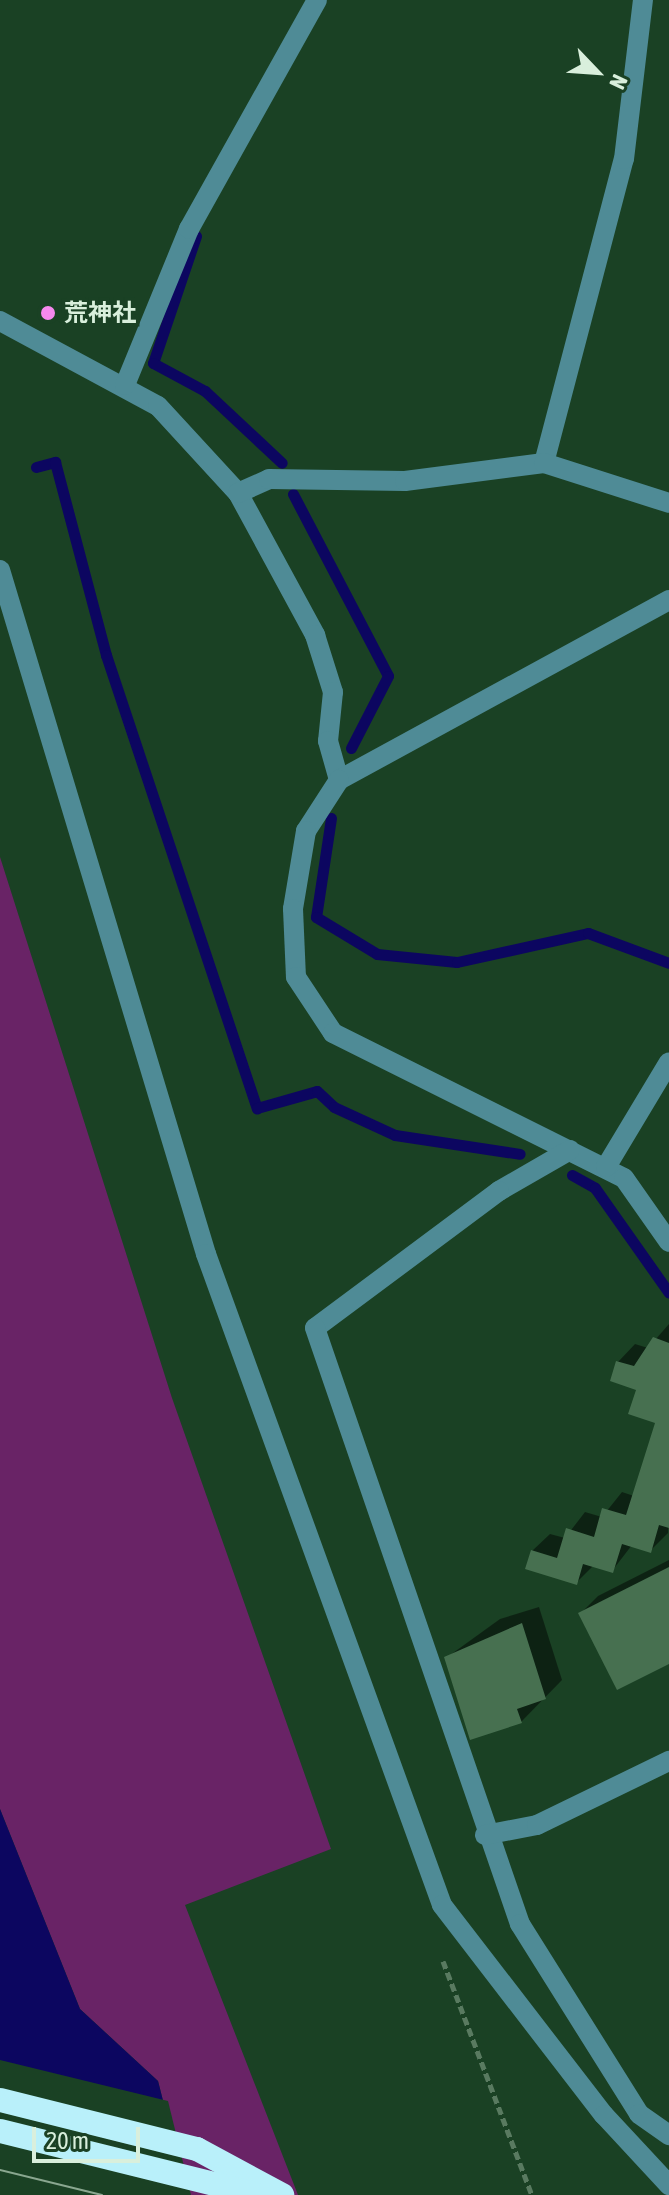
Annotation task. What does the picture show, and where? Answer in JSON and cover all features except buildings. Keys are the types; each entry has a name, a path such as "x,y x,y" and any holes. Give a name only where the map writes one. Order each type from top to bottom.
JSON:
{"highway":[{"path":"0,2100 197,2149 282,2195"},
{"path":"0,2131 258,2195"}],"street":[{"path":"125,385 189,229 317,0"},
{"path":"544,463 624,159 643,0"},
{"path":"0,321 125,385 158,406 238,493 315,635 333,692 328,741 339,780"},
{"path":"238,493 269,479 405,481 544,463 669,503"},
{"path":"0,570 206,1254 442,1905 604,2115 669,2185"},
{"path":"669,600 339,780 306,831 293,909 296,977 333,1033 624,1178 669,1242"},
{"path":"606,1167 669,1062"},
{"path":"570,1150 499,1191 315,1328 485,1835 520,1924 639,2114 669,2135"},
{"path":"485,1835 537,1825 669,1761"}],"path":[{"path":"443,1961 532,2195"}],"shaded area":[{"path":"0,857 172,1398 331,1849 185,1905 298,2195 187,2195 158,2081 80,2009 0,1809"},
{"path":"0,1809 80,2009 158,2081 187,2195 0,2195"}],"pier":[{"path":"0,2060 168,2101 191,2195 0,2195"}],"waterway":[{"path":"196,236 153,363 205,391 282,463"},
{"path":"36,467 55,462 106,655 257,1108 317,1091 334,1107 395,1135 520,1154"},
{"path":"293,494 388,676 351,748"},
{"path":"331,818 316,917 377,954 457,962 588,933 669,963"},
{"path":"572,1175 595,1188 669,1293"}],"tram line":[{"path":"0,2170 102,2195"}],"place":[{"name":"荒神社","path":"48,313"}]}
